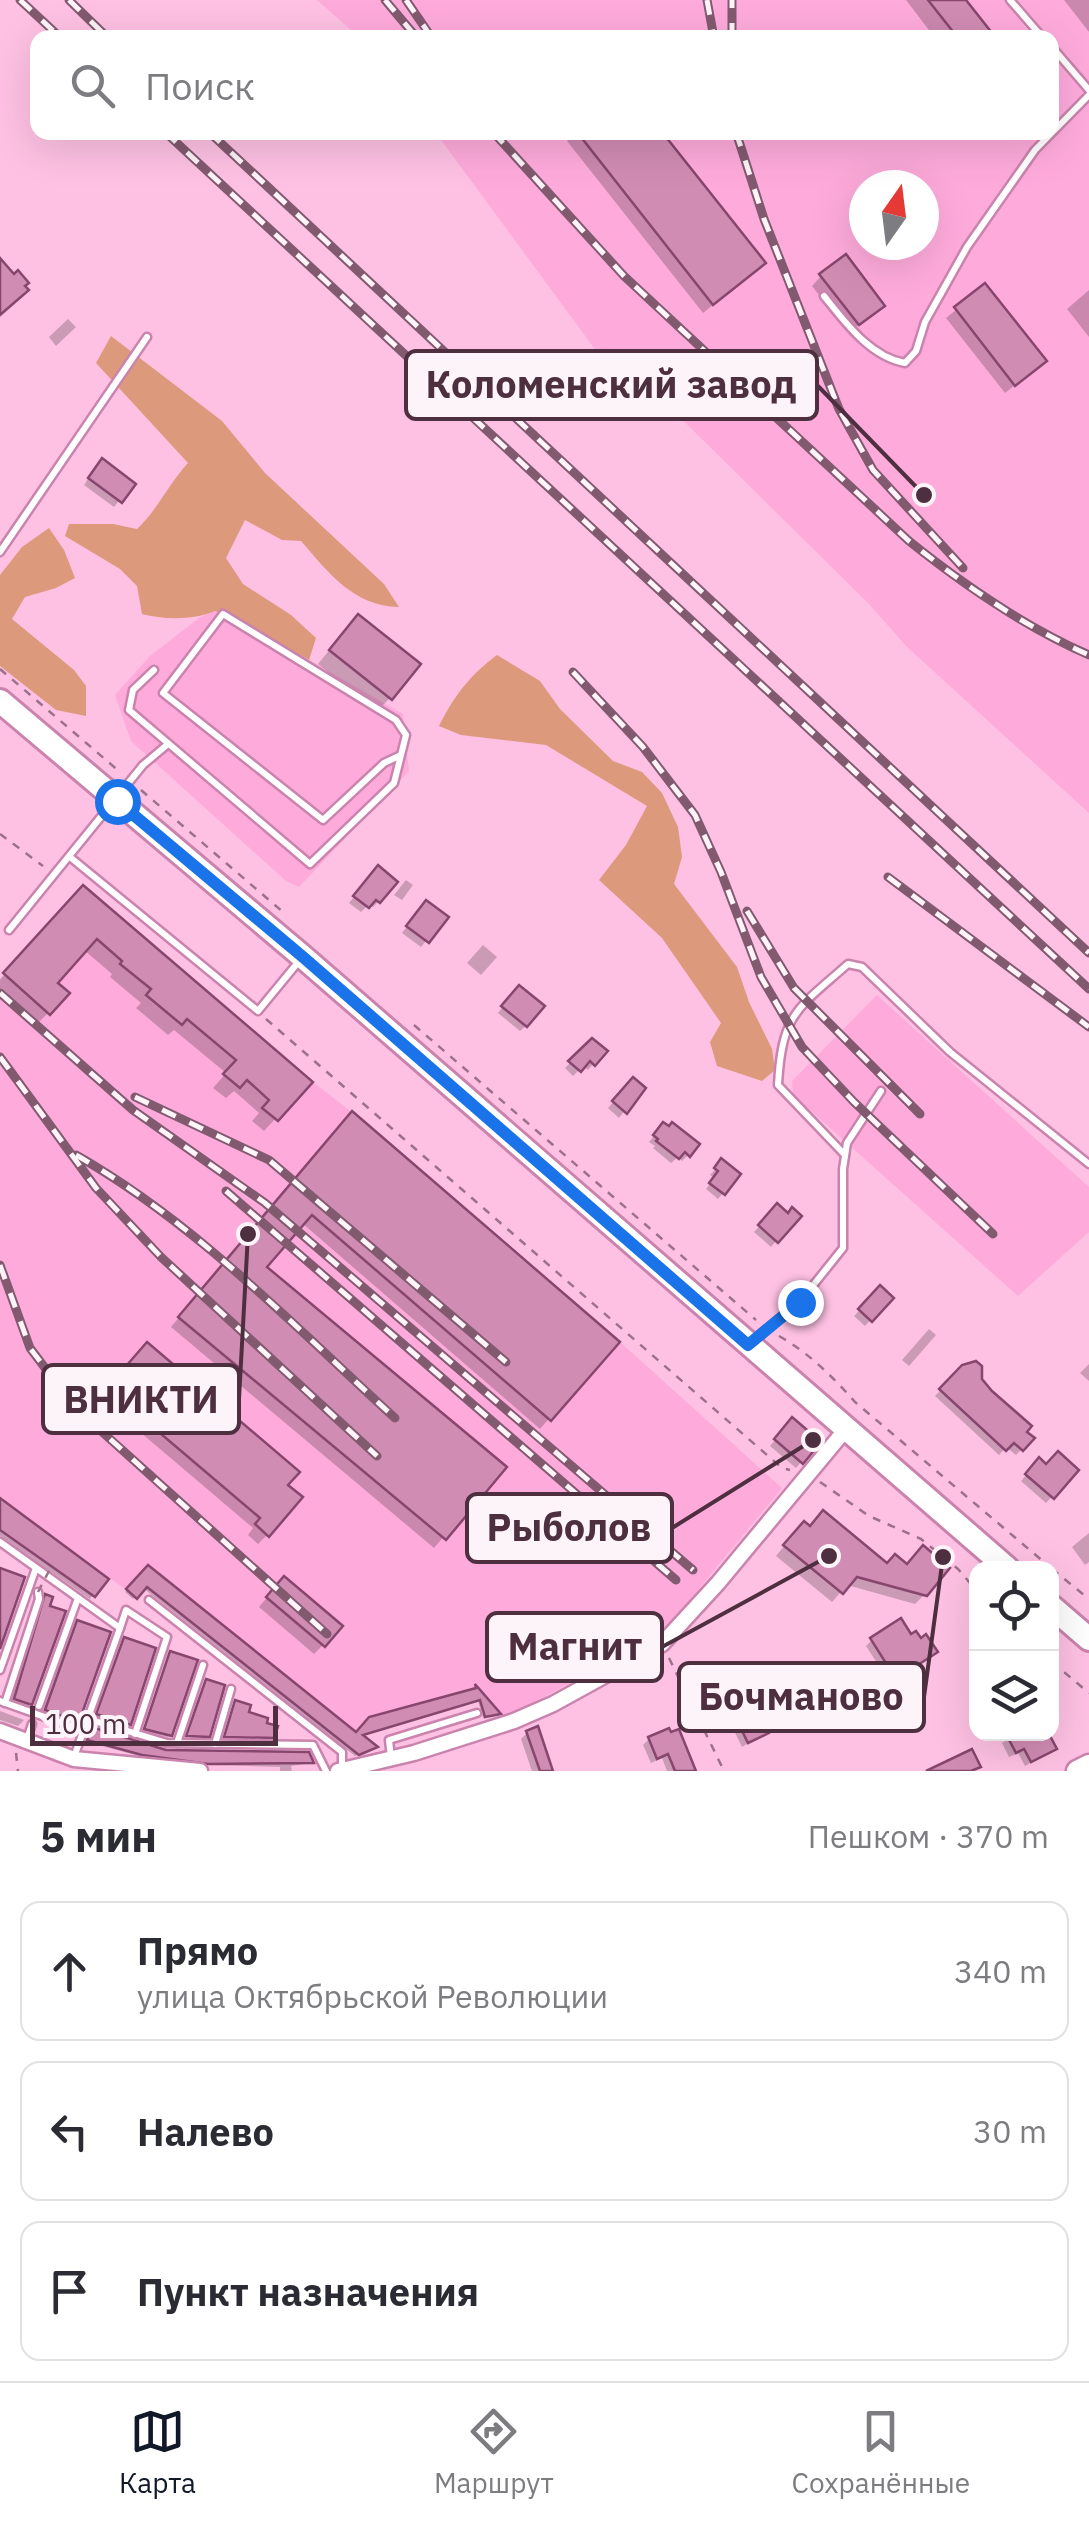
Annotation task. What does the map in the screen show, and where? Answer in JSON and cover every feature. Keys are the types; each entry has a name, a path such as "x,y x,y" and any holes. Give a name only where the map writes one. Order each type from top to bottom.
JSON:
{"main road":[{"path":"0,701 303,957 999,1561"},
{"path":"1059,1613 1089,1639"},
{"path":"1076,1771 1089,1765"}],"street":[{"path":"340,1771 392,1759 527,1715 662,1644 810,1476 846,1429"},
{"path":"0,1730 74,1759 200,1771"}],"lane":[{"path":"1010,0 1036,30"},
{"path":"1059,56 1089,93 1059,125"},
{"path":"824,296 852,331 891,360 905,363 916,352 925,322 966,247 1045,140"},
{"path":"0,552 147,337"},
{"path":"154,670 134,690 128,710 310,864 394,783 406,735 396,720 223,614 163,693 323,820 384,763 400,755"},
{"path":"9,930 117,801 143,764 168,744"},
{"path":"70,857 258,1011 303,957"},
{"path":"845,1156 778,1085 790,1016 848,964 862,967 950,1052 1089,1164"},
{"path":"748,1345 800,1302 843,1248 847,1143 882,1091"},
{"path":"0,1542 120,1628"},
{"path":"0,1670 36,1568"},
{"path":"38,1592 40,1600 3,1702 84,1730"},
{"path":"39,1706 78,1598"},
{"path":"149,1600 342,1752 340,1771"},
{"path":"74,1759 126,1610 167,1637 135,1734"},
{"path":"176,1744 203,1665"},
{"path":"215,1744 231,1689"},
{"path":"392,1759 389,1740 477,1713"},
{"path":"88,1719 176,1744 313,1745 326,1771"},
{"path":"26,1742 32,1724"}],"path":[{"path":"0,669 293,921"},
{"path":"0,834 55,876"},
{"path":"258,1011 782,1468 810,1476 869,1516 921,1540 969,1582"},
{"path":"411,1023 766,1329 797,1346 855,1402 1042,1561"},
{"path":"38,1592 51,1567"},
{"path":"1059,1575 1089,1599"},
{"path":"662,1644 724,1771"},
{"path":"1059,1668 1089,1694"}],"shaded area":[{"path":"317,0 1089,0 1089,813 906,646 869,604 638,376 622,386 441,140 1059,140 1059,30 351,30"},
{"path":"111,336 222,421 265,473 384,584 399,607 368,601 355,594 332,576 301,541 282,540 245,520 226,558 243,584 291,615 316,638 309,660 239,620 215,611 179,618 142,614 137,586 120,569 65,536 69,524 113,524 137,529 188,463 96,363"},
{"path":"49,528 64,550 75,578 25,597 12,619 74,670 86,686 86,716 56,710 0,666 0,575 22,547"},
{"path":"214,611 239,620 403,714 409,771 299,887 286,881 131,741 115,695 150,656"},
{"path":"497,655 540,681 560,709 613,761 642,772 662,793 678,827 682,857 674,884 737,967 772,1049 775,1070 762,1081 717,1066 710,1042 721,1023 662,938 599,880 626,845 647,806 546,745 461,735 439,726 464,687"},
{"path":"83,885 371,1127 782,1488 660,1636 515,1712 502,1715 478,1687 369,1717 356,1732 148,1565 125,1589 0,1498 0,981"},
{"path":"877,995 1089,1187 1089,1232 1018,1296 793,1095 792,1081"}],"building":[{"path":"928,0 966,0 990,30 952,30"},
{"path":"583,140 668,140 766,263 713,305"},
{"path":"846,254 885,306 859,325 819,274"},
{"path":"0,258 14,274 18,270 29,283 25,286 29,290 0,315"},
{"path":"985,283 1047,361 1015,386 954,307"},
{"path":"102,458 136,484 122,503 88,478"},
{"path":"358,614 421,664 392,700 329,650"},
{"path":"378,865 398,882 380,903 376,900 369,908 353,896"},
{"path":"83,885 313,1082 278,1121 262,1108 269,1100 247,1080 240,1088 223,1074 236,1060 187,1019 182,1025 146,995 151,989 97,939 58,983 70,993 50,1015 3,973"},
{"path":"426,900 449,917 429,943 406,926"},
{"path":"519,985 545,1006 527,1027 501,1006"},
{"path":"592,1038 608,1051 595,1066 590,1061 581,1072 568,1061"},
{"path":"633,1077 646,1088 627,1114 612,1101"},
{"path":"352,1111 620,1342 551,1421 312,1215 267,1267 507,1467 446,1540 178,1317"},
{"path":"663,1122 669,1126 672,1122 700,1144 690,1157 685,1152 679,1159 656,1141 653,1135"},
{"path":"721,1158 741,1174 725,1195 709,1183"},
{"path":"777,1203 788,1213 792,1207 802,1216 778,1243 758,1225"},
{"path":"880,1285 894,1298 872,1322 858,1309"},
{"path":"147,1342 300,1472 288,1485 303,1497 269,1537 255,1524 260,1518 107,1388"},
{"path":"976,1361 982,1366 982,1379 992,1391 1032,1426 1027,1432 1035,1438 1023,1451 1014,1443 1006,1451 939,1389 962,1365"},
{"path":"792,1417 821,1442 803,1464 774,1439"},
{"path":"1058,1451 1079,1470 1054,1499 1025,1474 1039,1457 1046,1464"},
{"path":"0,1498 109,1579 95,1597 0,1530"},
{"path":"823,1510 887,1563 895,1554 907,1564 923,1545 950,1568 927,1596 857,1577 843,1594 783,1545 804,1521 810,1526"},
{"path":"148,1565 356,1732 369,1717 476,1688 475,1684 501,1714 485,1717 480,1700 363,1735 378,1747 359,1755 147,1587 137,1599 126,1589"},
{"path":"0,1568 25,1577 0,1649"},
{"path":"284,1576 343,1626 325,1647 266,1597"},
{"path":"45,1594 53,1597 50,1606 66,1611 32,1705 14,1699"},
{"path":"901,1618 911,1634 916,1631 921,1638 926,1634 938,1652 896,1679 870,1638"},
{"path":"77,1620 111,1632 79,1722 45,1710"},
{"path":"124,1637 156,1648 131,1725 96,1714"},
{"path":"170,1651 198,1660 172,1736 144,1729"},
{"path":"206,1679 225,1685 210,1737 186,1736"},
{"path":"750,1691 769,1733 748,1743 728,1702"},
{"path":"235,1700 251,1705 249,1712 278,1726 274,1738 224,1737"},
{"path":"538,1726 553,1771 540,1771 526,1731"},
{"path":"92,1727 166,1750 309,1752 314,1763 208,1764 142,1755 87,1740"},
{"path":"669,1728 671,1732 679,1729 696,1771 675,1771 668,1754 657,1759 648,1737"},
{"path":"1010,1741 1053,1741 1057,1749 1031,1762 1024,1749 1016,1753"},
{"path":"972,1749 981,1767 971,1771 926,1771"}],"railway":[{"path":"20,0 52,30"},
{"path":"69,0 100,30"},
{"path":"385,0 410,30"},
{"path":"406,0 427,30"},
{"path":"707,0 713,30"},
{"path":"732,0 732,30"},
{"path":"174,140 1089,989"},
{"path":"218,140 1089,953"},
{"path":"500,140 624,276 909,541 996,604 1089,655"},
{"path":"739,140 764,219 839,409 873,470 963,568"},
{"path":"573,672 643,747 695,815 761,977 802,1047 993,1234"},
{"path":"888,877 1089,1027"},
{"path":"747,911 794,988 920,1114"},
{"path":"0,993 133,1110 265,1203 693,1570"},
{"path":"0,1057 96,1188 161,1257 377,1456"},
{"path":"135,1097 269,1160 506,1362"},
{"path":"76,1155 120,1182 203,1244 395,1418"},
{"path":"226,1191 676,1580"},
{"path":"0,1265 30,1348 64,1393 327,1634"}],"place":[{"name":"Коломенский завод","path":"924,495"},
{"name":"ВНИКТИ","path":"248,1234"},
{"name":"Рыболов","path":"813,1440"},
{"name":"Магнит","path":"829,1556"},
{"name":"Бочманово","path":"943,1557"}],"route":[{"path":"117,801 303,957 748,1345 800,1302"}]}
